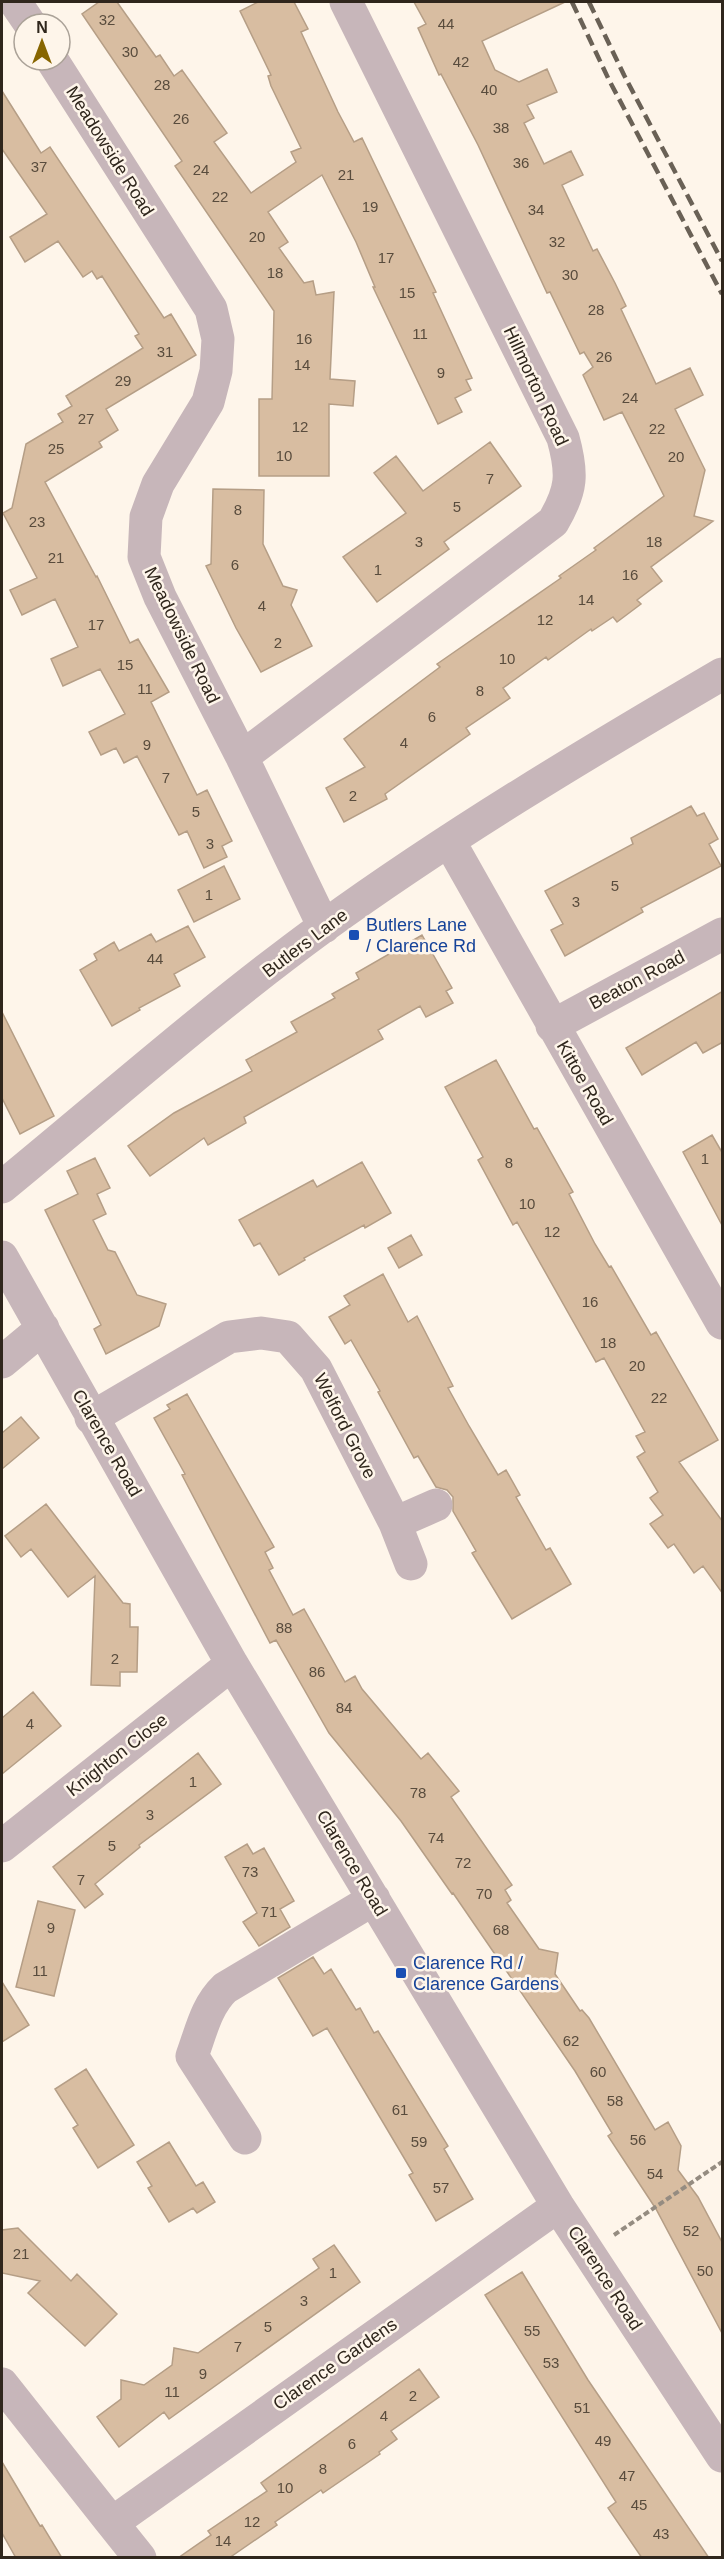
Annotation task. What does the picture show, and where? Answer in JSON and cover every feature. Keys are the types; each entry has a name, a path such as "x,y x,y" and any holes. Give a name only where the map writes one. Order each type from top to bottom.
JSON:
{"street":[{"name":"Hillmorton Road","path":"242,757 553,522 566,499 569,485 571,465 563,438 346,2"},
{"name":"Meadowside Road","path":"60,72 211,309 218,339 216,370 211,391 208,402 158,484 146,517 144,557 160,597 242,757 324,927"},
{"name":"Butlers Lane","path":"2,1187 225,1003 324,927 449,841 723,674"},
{"name":"Kittoe Road","path":"449,841 552,1026 723,1323"},
{"name":"Beaton Road","path":"552,1026 723,934"},
{"name":"Clarence Road","path":"2,1257 232,1664 558,2206 723,2456"},
{"path":"2,1362 43,1328"},
{"name":"Welford Grove","path":"92,1418 229,1337 261,1333 288,1337 316,1369 395,1523 411,1564"},
{"path":"395,1523 436,1505"},
{"name":"Knighton Close","path":"2,1846 232,1664"},
{"path":"245,2138 192,2056 215,1998 225,1988 374,1899"},
{"name":"Clarence Gardens","path":"112,2523 558,2206"},
{"path":"2,2384 140,2558"}],"path":[{"path":"589,2253 723,2162"}],"building":[{"path":"99,2 117,2 156,57 160,55 174,76 182,70 227,133 214,142 251,193 296,162 291,152 301,148 271,86 268,76 271,75 240,11 258,2 294,2 308,29 301,32 338,112 354,142 362,138 436,292 433,293 472,378 466,380 471,390 455,398 462,412 438,424 373,287 375,287 356,242 322,175 268,212 288,242 279,248 304,283 313,281 316,295 334,292 330,379 355,381 353,406 329,404 329,476 259,476 259,399 272,399 274,311 175,166 182,161 82,14"},
{"path":"414,2 565,2 482,41 495,70 519,82 547,69 557,92 527,105 534,118 524,123 544,164 571,151 583,175 562,185 593,251 597,249 626,306 621,309 656,384 690,368 703,395 675,409 705,470 694,516 713,521 651,567 662,581 637,600 641,604 617,622 613,617 592,631 591,629 548,660 546,657 503,688 510,698 466,728 470,734 385,794 387,799 344,822 326,788 365,767 344,739 440,667 437,664 561,578 559,576 596,550 594,548 664,496 622,412 604,420 583,375 593,367 584,352 580,354 550,292 547,293 478,145 441,74 439,75 418,28 426,24"},
{"path":"2,91 41,153 50,147 164,318 171,314 196,355 106,409 118,430 99,442 102,447 45,482 97,576 130,643 138,639 169,692 151,702 197,795 207,790 232,841 222,846 227,857 204,868 187,831 179,835 137,756 124,763 116,748 101,755 89,732 125,714 100,669 63,686 51,659 78,647 55,599 22,615 10,590 37,578 3,513 12,508 26,444 63,422 58,414 72,406 66,396 143,348 135,336 139,334 102,276 97,279 92,271 83,277 58,241 25,262 10,237 47,214 2,149"},
{"path":"490,442 521,486 444,542 449,549 377,602 343,557 406,513 374,473 396,456 423,491"},
{"path":"213,489 264,490 263,544 283,586 297,590 291,605 312,646 261,672 236,628 206,566 211,564"},
{"path":"691,806 697,816 704,813 718,839 709,844 721,866 641,908 643,912 565,956 551,930 563,924 545,891 633,844 631,838"},
{"path":"224,866 240,899 194,922 178,890"},
{"path":"188,926 205,957 174,974 180,986 139,1008 140,1010 112,1026 80,970 97,960 94,954 114,942 119,951 151,934 156,942"},
{"path":"422,935 452,988 446,991 453,1003 426,1017 420,1006 378,1030 383,1039 244,1117 246,1123 208,1145 204,1138 150,1176 128,1146 174,1113 252,1071 246,1060 297,1032 291,1022 335,998 332,994 359,979 356,973"},
{"path":"723,991 723,1042 703,1053 696,1042 642,1075 626,1048"},
{"path":"2,1012 54,1116 20,1134 2,1098"},
{"path":"496,1060 534,1129 537,1128 573,1192 569,1194 595,1244 609,1267 611,1266 651,1335 656,1332 718,1440 679,1462 723,1522 723,1594 703,1566 694,1573 674,1544 668,1548 650,1524 663,1515 650,1498 658,1492 637,1457 645,1452 636,1436 645,1432 604,1358 596,1362 517,1222 513,1225 478,1160 483,1157 445,1087"},
{"path":"712,1135 723,1154 723,1227 683,1152"},
{"path":"95,1158 110,1188 97,1194 106,1214 93,1220 108,1250 115,1252 137,1295 166,1304 159,1326 106,1354 94,1329 101,1325 45,1210 78,1194 67,1171"},
{"path":"362,1162 391,1213 304,1258 305,1260 279,1275 260,1243 254,1246 239,1220 313,1180 317,1187"},
{"path":"411,1235 422,1255 399,1268 388,1248"},
{"path":"383,1274 408,1322 417,1316 453,1386 448,1388 469,1426 498,1475 506,1470 520,1495 516,1497 546,1550 550,1548 571,1584 512,1619 472,1553 476,1551 453,1511 453,1497 447,1490 436,1487 418,1456 414,1458 351,1340 345,1344 329,1317 350,1305 344,1296"},
{"path":"187,1394 274,1547 265,1552 273,1568 269,1570 293,1615 304,1609 345,1682 355,1676 362,1689 421,1759 428,1753 459,1791 451,1797 512,1885 505,1890 511,1900 507,1903 539,1949 558,1953 555,1974 580,2011 582,2010 589,2018 655,2130 668,2122 681,2146 678,2170 698,2197 723,2244 723,2335 656,2209 608,2136 612,2133 575,2071 401,1821 329,1733 276,1640 270,1643 182,1475 185,1474 154,1418 170,1409 167,1405"},
{"path":"21,1417 39,1438 2,1469 2,1433"},
{"path":"46,1504 123,1603 130,1604 130,1627 138,1627 137,1672 120,1672 120,1686 91,1685 95,1576 68,1597 31,1549 21,1557 5,1536"},
{"path":"33,1692 61,1726 2,1774 2,1718"},
{"path":"198,1753 221,1784 139,1845 140,1847 95,1884 103,1894 85,1908 53,1867"},
{"path":"247,1844 253,1854 264,1848 294,1901 280,1909 290,1927 259,1946 243,1922 257,1913 225,1857"},
{"path":"38,1901 75,1910 54,1996 16,1987"},
{"path":"313,1957 324,1974 331,1969 356,2010 360,2008 374,2033 378,2031 448,2146 444,2149 473,2199 436,2221 409,2175 413,2173 327,2028 313,2036 278,1978"},
{"path":"2,1982 29,2025 2,2042"},
{"path":"86,2069 134,2145 98,2168 73,2128 78,2125 55,2089"},
{"path":"169,2142 196,2186 203,2182 215,2202 197,2213 193,2208 169,2222 148,2188 152,2186 137,2162"},
{"path":"18,2228 71,2281 77,2274 117,2314 85,2346 28,2293 40,2281 2,2273 2,2230"},
{"path":"334,2245 360,2282 169,2419 164,2412 119,2447 97,2417 121,2399 121,2380 144,2385 172,2365 174,2348 198,2353 319,2268 313,2259"},
{"path":"522,2272 588,2380 709,2558 642,2558 608,2508 616,2502 485,2295"},
{"path":"419,2369 439,2397 391,2431 397,2439 379,2452 380,2454 323,2493 321,2490 275,2522 277,2525 229,2558 178,2558 211,2535 208,2531 267,2491 261,2483"},
{"path":"2,2462 62,2558 16,2558 2,2533"}],"railway":[{"path":"572,2 609,80 722,294"},
{"path":"589,2 624,75 722,261"}],"place":[{"name":"Butlers Lane / Clarence Rd","path":"354,935"},
{"name":"Clarence Rd / Clarence Gardens","path":"401,1973"}]}
